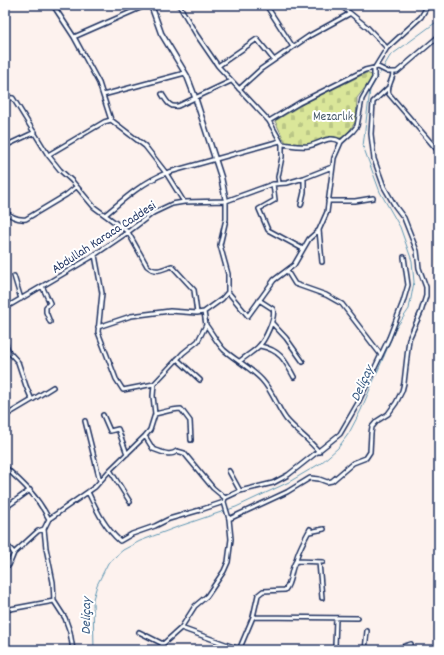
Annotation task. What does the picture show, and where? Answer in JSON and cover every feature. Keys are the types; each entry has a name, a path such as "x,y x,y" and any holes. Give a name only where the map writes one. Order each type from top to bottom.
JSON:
{"street":[{"path":"53,5 74,37 99,83 111,120 145,146 166,173 184,202"},
{"path":"74,37 147,5"},
{"path":"98,327 131,316 170,311 197,313 204,312 222,300 228,292 228,274 220,245 226,219 226,200 215,159 195,97 185,73 161,33 151,5"},
{"path":"179,5 196,34 218,66 269,121 281,142 282,157 278,177 279,183"},
{"path":"266,5 293,47"},
{"path":"340,5 366,27 387,48"},
{"path":"228,292 248,316 274,280 294,265 309,239 319,230 327,212 334,158 342,142 354,131 357,126 362,100 374,78 374,69 387,48 421,17 428,5"},
{"path":"239,89 261,69 309,36 349,14"},
{"path":"269,121 299,103 365,70 378,67 393,73 401,69 439,36"},
{"path":"218,66 257,39 274,60"},
{"path":"103,95 185,73"},
{"path":"229,517 287,492 310,478 328,482 332,481 353,463 366,458 370,452 372,427 377,421 388,414 402,391 409,339 426,296 426,287 419,268 417,251 404,218 392,202 384,187 374,159 371,134 373,102 388,88 393,77 393,73"},
{"path":"162,94 170,106 173,107 231,81"},
{"path":"388,88 392,99 439,152"},
{"path":"5,97 13,98 48,155 94,208 128,232 147,266 152,270 157,271 172,266 189,283 194,290 197,313"},
{"path":"48,155 104,122 111,120"},
{"path":"5,146 35,132"},
{"path":"105,215 140,187 154,178 166,173 281,142 309,146 328,140 337,140 342,142"},
{"name":"Abdullah Karaca Caddesi","path":"5,308 96,255 153,214 172,204 226,200 273,184 287,183 304,178 332,167"},
{"path":"302,205 304,178"},
{"path":"273,184 275,200 259,210 262,218 268,230 303,249"},
{"path":"5,211 15,218 26,219 66,195 76,187"},
{"path":"328,201 355,201 373,198"},
{"path":"319,230 322,262"},
{"path":"96,255 102,293 98,332 116,379 123,390 154,384 177,359 198,341 206,325"},
{"path":"88,492 106,527 120,541 132,534 155,526 169,519 225,501 240,491 278,480 288,475 319,452 340,434 344,428 390,338 408,285 404,257"},
{"path":"287,271 294,284 326,295 342,304 352,315 381,355"},
{"path":"14,276 21,299"},
{"path":"42,286 50,303 46,306 46,312 50,322"},
{"path":"240,361 260,346 272,323 274,312 273,308 259,300"},
{"path":"204,312 206,325 224,350 240,361 262,381 274,396 282,414 312,443 319,452"},
{"path":"272,323 286,338 303,362"},
{"path":"5,342 9,352 18,362 32,400"},
{"path":"260,346 271,348 277,352 287,364 294,377"},
{"path":"177,359 200,380"},
{"path":"73,650 70,632 65,618 54,601 54,582 46,548 44,529 50,519 88,492 150,430 155,414 153,396 154,384"},
{"path":"5,416 53,387"},
{"path":"155,414 173,409 181,409 190,421 191,440"},
{"path":"103,414 110,431 118,429 127,454"},
{"path":"84,421 100,481"},
{"path":"145,436 153,449 170,455 177,451 184,453 225,501 229,517 231,539 228,562 224,571 207,596 195,606 181,628 163,644 159,650"},
{"path":"5,467 30,490 40,502 50,519"},
{"path":"110,470 130,502"},
{"path":"229,471 240,491"},
{"path":"5,508 30,490"},
{"path":"9,565 14,553 38,531 44,529"},
{"path":"181,628 239,650 253,617 258,595 263,590 285,590 288,586 292,565 296,561 296,555 302,548 310,530 324,529"},
{"path":"5,544 14,553"},
{"path":"296,561 321,562 322,598"},
{"path":"5,610 54,601"},
{"path":"253,617 358,618"},
{"path":"335,646 336,618"},
{"path":"365,650 367,630"},
{"path":"139,632 163,644"},
{"path":"392,650 411,644"}],"green space":[{"name":"Mezarlık","path":"366,73 372,75 370,81 357,98 356,121 345,137 336,139 326,137 308,145 290,145 285,142 275,121 303,104"}],"waterway":[{"name":"Deliçay","path":"94,650 93,599 97,585 108,563 123,550 140,541 236,507 289,482 321,463 338,448 349,433 361,410 396,328 409,309 414,282 412,261 400,227 380,192 363,146 370,90 390,56 439,20"}]}
